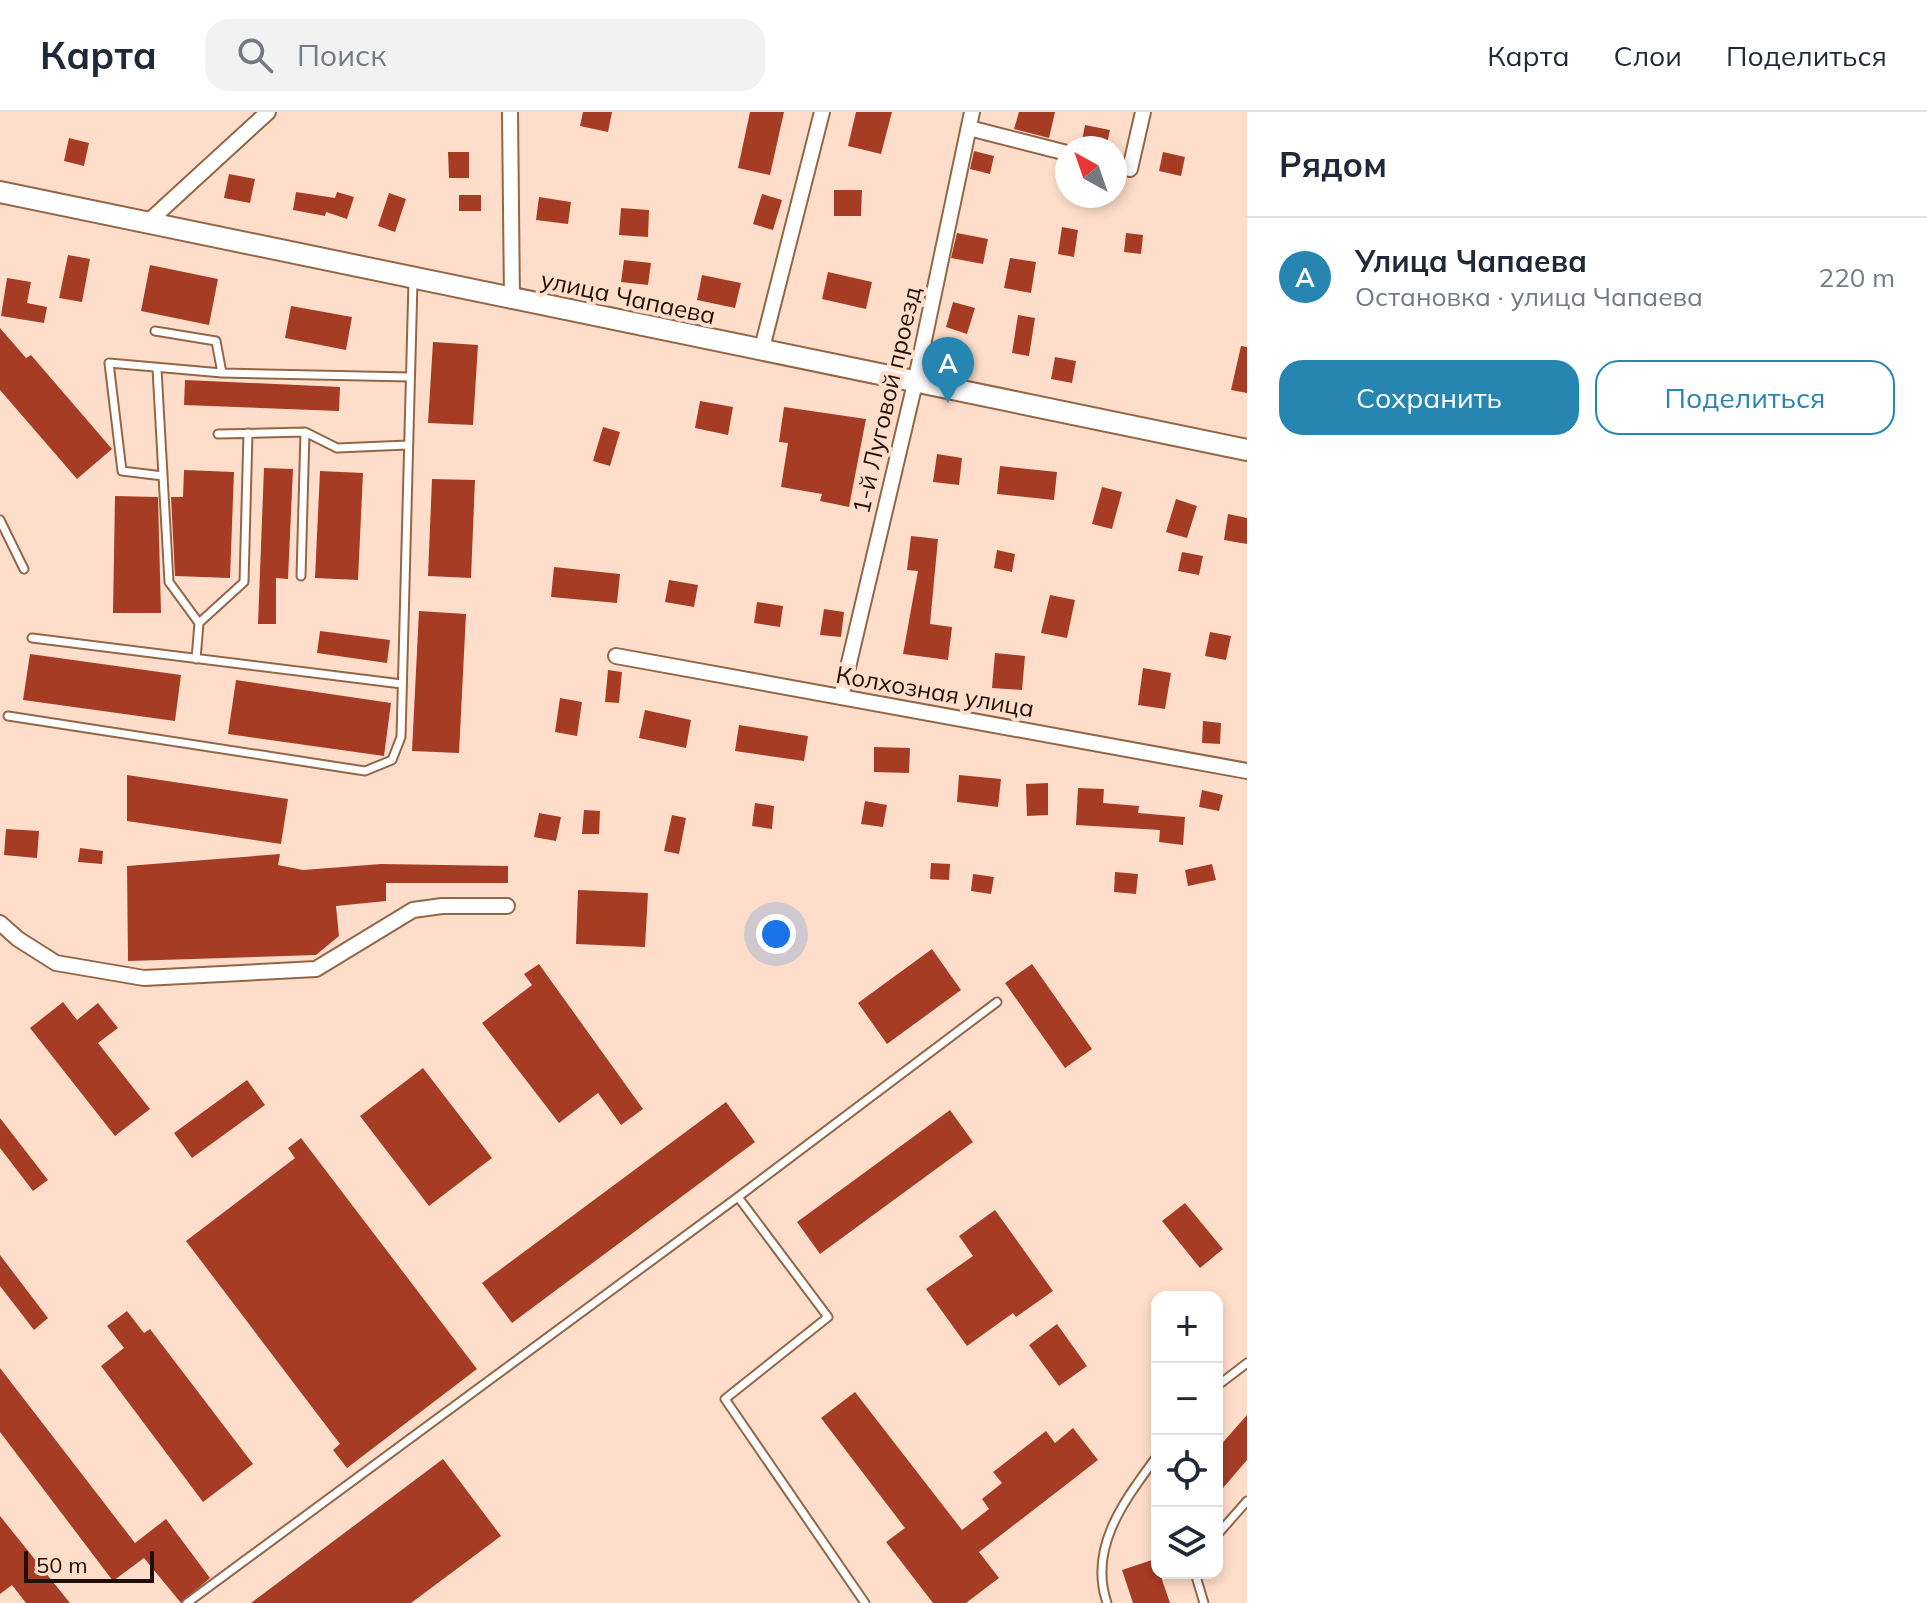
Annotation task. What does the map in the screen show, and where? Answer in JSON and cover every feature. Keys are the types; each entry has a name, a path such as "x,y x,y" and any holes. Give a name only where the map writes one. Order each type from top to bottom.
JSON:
{"street":[{"path":"147,223 268,112"},
{"path":"510,112 512,301"},
{"path":"761,352 822,112"},
{"name":"1-й Луговой проезд","path":"841,697 915,383 972,112"},
{"path":"1127,168 1130,169 1143,112"},
{"path":"969,128 1055,150"},
{"name":"улица Чапаева","path":"0,193 512,301 1247,450"},
{"name":"Колхозная улица","path":"616,656 1247,771"},
{"path":"0,923 18,939 56,963 144,978 316,969 413,910 442,906 507,906"}],"lane":[{"path":"8,716 365,771 383,767 392,760 401,737 413,279"},
{"path":"155,331 216,341 222,373"},
{"path":"163,476 122,471 109,363 222,373 410,377"},
{"path":"157,369 169,582 199,623 196,659"},
{"path":"218,434 305,432 337,448 408,445"},
{"path":"301,576 305,432"},
{"path":"199,623 244,582 248,433"},
{"path":"0,520 24,569"},
{"path":"32,638 402,684"},
{"path":"187,1603 997,1002"},
{"path":"738,1197 828,1317 725,1399 865,1603"},
{"path":"1223,1381 1247,1363"},
{"path":"1107,1603 1099,1572 1104,1546 1128,1497 1151,1464"},
{"path":"1223,1528 1247,1501"},
{"path":"1197,1579 1204,1603"}],"building":[{"path":"583,112 612,112 608,132 580,126"},
{"path":"750,112 784,112 770,175 738,168"},
{"path":"856,112 892,112 881,154 848,146"},
{"path":"1019,112 1055,112 1049,138 1014,129"},
{"path":"1085,125 1110,130 1109,136 1083,136"},
{"path":"69,138 89,143 84,166 64,161"},
{"path":"974,151 994,156 990,174 970,169"},
{"path":"448,152 469,152 469,178 449,178"},
{"path":"1163,152 1185,157 1181,176 1159,171"},
{"path":"229,174 255,179 250,203 224,198"},
{"path":"834,190 862,190 861,216 834,216"},
{"path":"296,192 335,198 337,192 354,197 347,219 326,212 325,216 293,210"},
{"path":"389,193 406,199 395,232 378,226"},
{"path":"762,194 782,200 773,230 753,224"},
{"path":"459,195 481,195 481,211 459,211"},
{"path":"539,197 571,202 568,224 536,220"},
{"path":"621,208 649,210 648,237 619,235"},
{"path":"1062,227 1078,230 1074,257 1058,254"},
{"path":"957,233 988,239 983,264 951,258"},
{"path":"1126,233 1143,235 1141,254 1124,252"},
{"path":"68,255 90,259 82,302 59,298"},
{"path":"1010,258 1036,262 1031,293 1004,288"},
{"path":"624,260 651,263 648,285 621,282"},
{"path":"150,265 218,279 209,325 141,311"},
{"path":"828,272 872,282 866,309 822,299"},
{"path":"702,275 741,283 735,308 697,300"},
{"path":"7,278 31,282 27,303 47,307 44,323 1,316"},
{"path":"953,302 975,308 967,334 946,327"},
{"path":"291,306 352,317 346,350 285,338"},
{"path":"1018,315 1035,318 1029,356 1012,353"},
{"path":"0,328 26,358 31,355 112,449 77,479 0,390"},
{"path":"433,342 478,345 473,425 428,423"},
{"path":"1241,346 1247,347 1247,393 1231,390"},
{"path":"1055,357 1076,361 1072,383 1051,379"},
{"path":"185,380 340,387 339,411 184,405"},
{"path":"700,401 733,407 728,435 695,428"},
{"path":"784,407 866,419 849,507 820,501 822,494 781,487 788,443 779,442"},
{"path":"603,427 620,432 610,466 593,461"},
{"path":"937,454 962,458 959,485 933,482"},
{"path":"1000,466 1057,472 1054,500 997,494"},
{"path":"264,468 293,469 288,579 276,578 276,624 258,624"},
{"path":"184,470 234,472 230,578 175,576 171,497 183,497"},
{"path":"320,471 363,473 358,580 315,578"},
{"path":"432,479 475,480 471,578 428,576"},
{"path":"1102,487 1122,492 1112,529 1092,524"},
{"path":"115,496 158,497 161,613 113,613"},
{"path":"1176,499 1197,506 1187,538 1166,532"},
{"path":"1228,514 1247,518 1247,544 1224,540"},
{"path":"911,536 938,539 930,624 952,627 948,660 903,654 918,571 907,570"},
{"path":"997,550 1015,554 1012,572 994,568"},
{"path":"1182,552 1203,556 1199,575 1178,571"},
{"path":"554,567 620,574 617,603 551,597"},
{"path":"669,580 698,585 694,607 665,602"},
{"path":"1050,595 1075,600 1067,638 1041,633"},
{"path":"757,602 783,606 780,627 754,623"},
{"path":"824,609 844,612 841,637 820,635"},
{"path":"419,611 466,614 459,753 412,751"},
{"path":"320,631 390,640 387,663 317,653"},
{"path":"1210,632 1231,636 1226,660 1205,656"},
{"path":"995,653 1025,656 1022,690 992,688"},
{"path":"30,654 181,675 175,721 23,700"},
{"path":"1143,668 1171,673 1165,709 1138,705"},
{"path":"608,670 622,672 619,703 605,702"},
{"path":"236,680 391,703 384,756 228,734"},
{"path":"560,698 582,702 577,736 555,732"},
{"path":"645,710 691,720 686,748 639,738"},
{"path":"1203,721 1221,723 1220,744 1202,743"},
{"path":"739,725 808,736 804,761 735,751"},
{"path":"874,747 910,748 909,773 874,772"},
{"path":"127,775 288,799 281,844 127,821"},
{"path":"959,775 1001,779 998,807 957,802"},
{"path":"1048,783 1048,815 1027,816 1026,784"},
{"path":"1078,788 1104,789 1103,803 1139,806 1138,813 1185,817 1183,845 1159,842 1160,830 1076,825"},
{"path":"1202,790 1223,795 1219,811 1199,807"},
{"path":"865,801 887,805 883,827 861,824"},
{"path":"755,803 774,806 772,829 752,826"},
{"path":"584,810 600,811 599,834 582,834"},
{"path":"539,813 561,817 556,841 534,837"},
{"path":"672,815 686,818 679,854 664,851"},
{"path":"6,829 39,831 37,858 4,855"},
{"path":"80,848 103,851 102,864 78,862"},
{"path":"280,854 278,865 303,870 381,864 508,866 508,883 386,883 386,901 336,906 339,936 316,955 128,961 127,866"},
{"path":"931,863 950,864 949,880 930,879"},
{"path":"1212,864 1216,880 1188,886 1185,870"},
{"path":"1115,872 1138,874 1136,894 1114,892"},
{"path":"973,874 994,877 991,894 971,891"},
{"path":"578,890 648,893 645,947 576,944"},
{"path":"932,949 961,990 887,1044 858,1003"},
{"path":"539,964 643,1109 621,1125 598,1093 559,1123 482,1023 532,985 524,974"},
{"path":"1032,964 1092,1049 1065,1068 1005,983"},
{"path":"63,1002 77,1020 98,1003 118,1028 98,1043 150,1109 115,1136 30,1028"},
{"path":"423,1068 492,1158 429,1206 360,1116"},
{"path":"247,1080 265,1105 192,1158 174,1133"},
{"path":"726,1102 755,1142 512,1323 482,1283"},
{"path":"950,1110 973,1142 820,1254 797,1222"},
{"path":"0,1118 48,1180 33,1191 0,1148"},
{"path":"301,1138 477,1369 347,1468 333,1450 340,1444 186,1241 295,1158 288,1148"},
{"path":"1185,1203 1223,1249 1200,1268 1162,1221"},
{"path":"995,1210 1053,1291 1016,1317 1013,1313 967,1346 926,1289 973,1256 959,1236"},
{"path":"0,1255 48,1318 34,1330 0,1286"},
{"path":"127,1311 144,1333 150,1329 253,1464 203,1502 101,1366 124,1348 107,1326"},
{"path":"1057,1324 1087,1366 1059,1386 1029,1345"},
{"path":"0,1368 135,1543 166,1519 210,1578 181,1603 144,1558 113,1581 0,1432"},
{"path":"855,1392 962,1530 989,1509 982,1499 1002,1483 993,1472 1046,1431 1055,1443 1073,1428 1098,1460 979,1552 999,1578 966,1603 933,1603 886,1542 905,1528 821,1418"},
{"path":"1247,1415 1247,1460 1223,1488 1223,1442"},
{"path":"443,1459 501,1536 411,1603 251,1603"},
{"path":"0,1516 70,1603 26,1603 12,1585 0,1594"},
{"path":"1151,1560 1151,1579 1162,1579 1170,1603 1133,1603 1122,1570"}],"place":[{"name":"Улица Чапаева","path":"948,403"}]}
